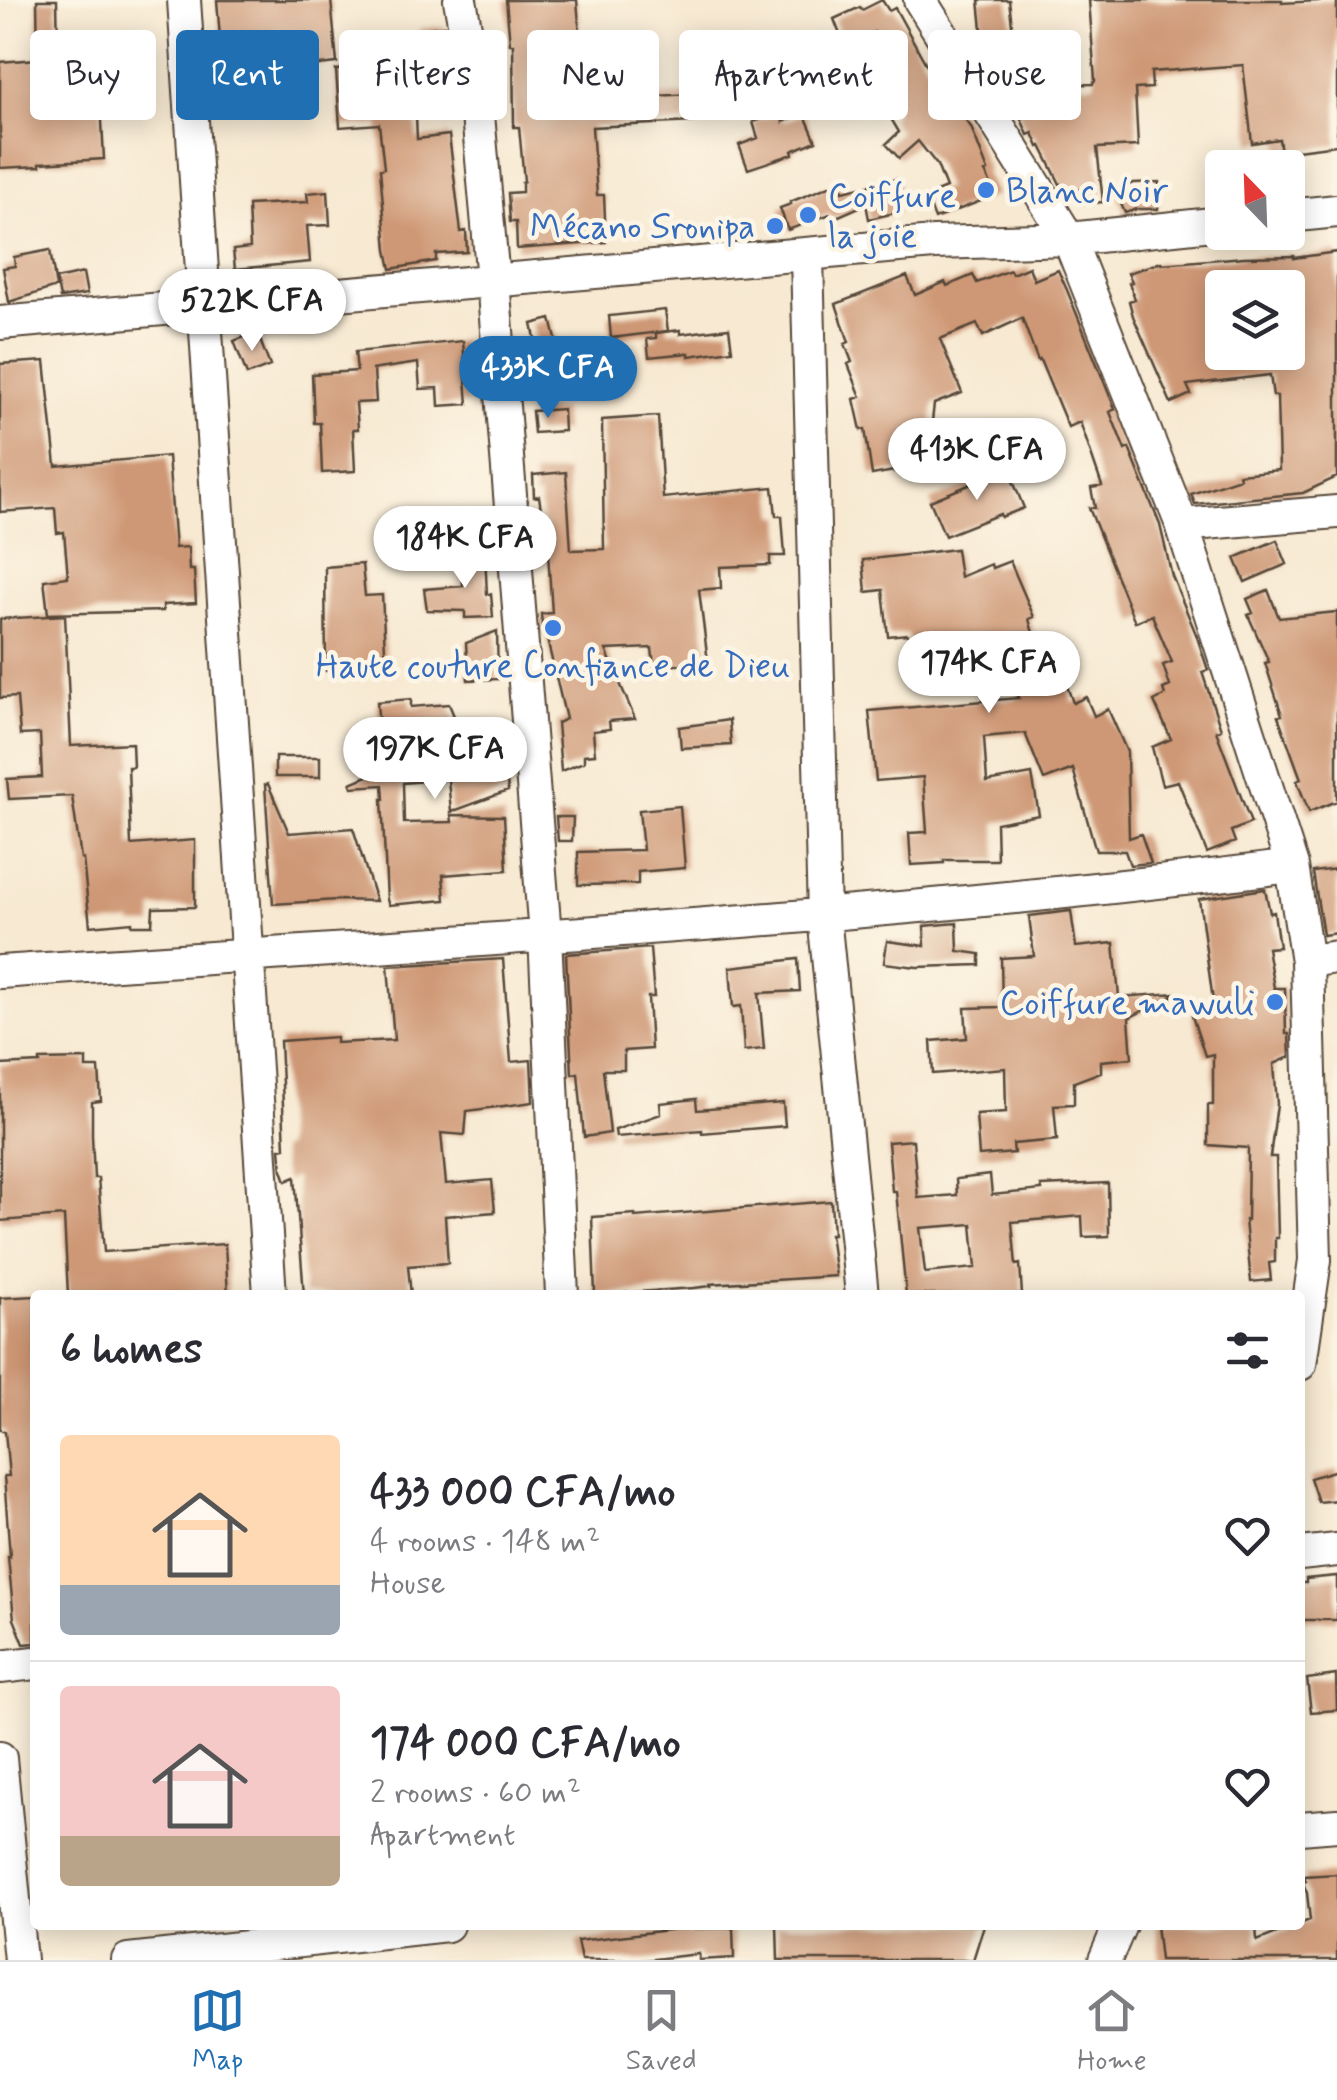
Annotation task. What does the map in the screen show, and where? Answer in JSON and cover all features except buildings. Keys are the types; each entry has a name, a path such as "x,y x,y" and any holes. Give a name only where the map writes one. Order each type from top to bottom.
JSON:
{"street":[{"path":"184,0 270,1290"},
{"path":"460,0 475,82 494,280 545,935 562,1290"},
{"path":"920,0 1069,238 1182,525 1322,959 1326,1259 1305,1344"},
{"path":"1305,214 1337,211"},
{"path":"0,323 934,244 1069,238 1205,224"},
{"path":"808,256 824,916 861,1290"},
{"path":"1182,525 1337,512"},
{"path":"0,972 824,916 1292,866"},
{"path":"1305,1553 1337,1550"},
{"path":"0,1667 30,1664"},
{"path":"0,1758 20,1960"},
{"path":"1305,1828 1337,1825"},
{"path":"128,1960 401,1930"},
{"path":"1104,1960 1118,1930"}],"place":[{"name":"Blanc Noir","path":"986,190"},
{"name":"Coiffure la joie","path":"808,215"},
{"name":"Mécano Sronipa","path":"775,226"},
{"name":"Haute couture Confiance de Dieu","path":"553,628"},
{"name":"Coiffure mawuli","path":"1275,1002"}]}
